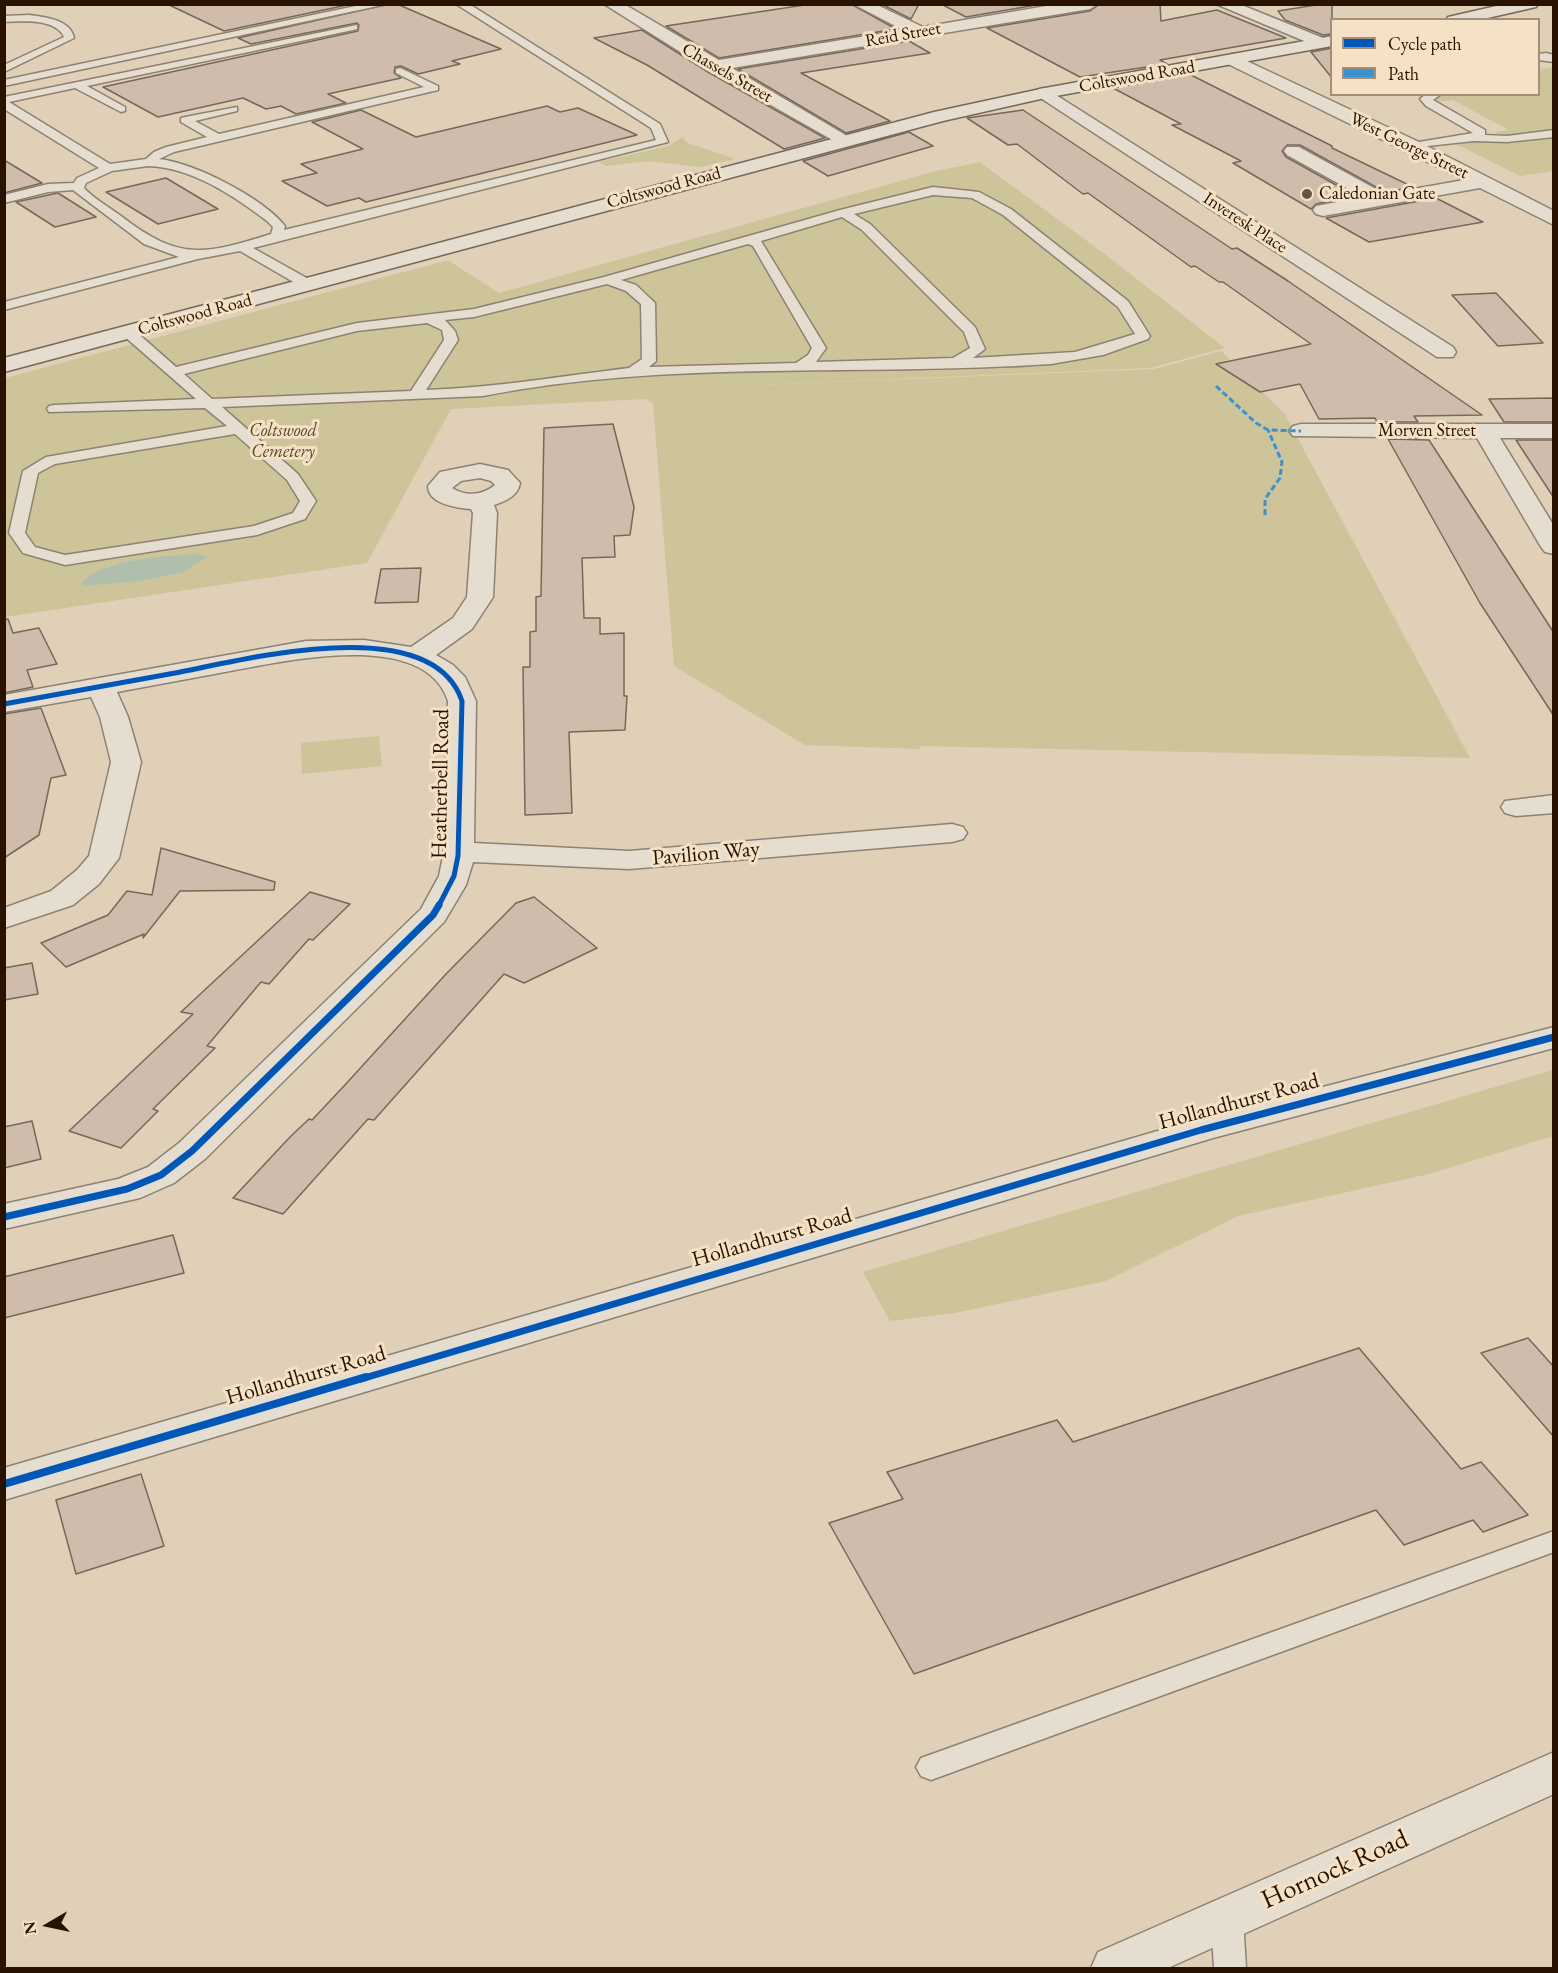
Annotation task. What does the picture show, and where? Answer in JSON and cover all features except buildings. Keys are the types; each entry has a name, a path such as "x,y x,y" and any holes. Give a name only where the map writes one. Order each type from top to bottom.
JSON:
{"street":[{"name":"Chassels Street","path":"612,4 843,141"},
{"path":"861,4 921,32"},
{"name":"Reid Street","path":"715,66 1090,4"},
{"path":"1224,4 1327,42"},
{"path":"1464,18 1530,4"},
{"name":"Coltswood Road","path":"4,365 843,141 1046,93 1327,42"},
{"name":"West George Street","path":"1232,59 1413,146 1554,219"},
{"name":"Inveresk Place","path":"1046,93 1445,352"},
{"path":"1293,152 1382,200"},
{"path":"1323,210 1483,182"},
{"name":"Morven Street","path":"1301,431 1554,431"},
{"path":"1484,431 1554,547"},
{"path":"415,657 463,623 480,597 485,513 480,500"},
{"name":"Heatherbell Road","path":"4,704 306,649 343,645 374,647 415,657 439,669 454,682 462,701 457,831 460,852 455,879 433,915 192,1151 161,1175 127,1189 4,1217"},
{"path":"4,920 62,898 88,877 104,858 126,762 114,717 100,686"},
{"path":"1515,807 1554,804"},
{"name":"Pavilion Way","path":"460,852 629,860 952,833"},
{"name":"Hollandhurst Road","path":"4,1484 1202,1130 1554,1037"},
{"name":"Hornock Road","path":"1116,1968 1554,1772"}],"lane":[{"path":"7,80 382,4"},
{"path":"4,306 242,247 277,236 662,142 656,126 461,4"},
{"path":"4,19 46,20 62,26 68,32 69,38 4,69"},
{"path":"4,102 75,84 353,27"},
{"path":"150,162 158,154 170,149 434,88 400,71"},
{"path":"75,84 121,109"},
{"path":"1432,96 1426,99 1430,104 1481,132 1474,138"},
{"path":"4,102 25,119 108,168"},
{"path":"218,138 185,120 233,109"},
{"path":"4,123 25,119"},
{"path":"1413,146 1474,138 1507,139 1554,133"},
{"path":"4,199 48,188 78,186 93,174 108,168 150,162 185,169 262,210 279,226 277,236"},
{"path":"78,186 82,193 160,248 207,254"},
{"path":"54,409 207,401 483,392 518,385 633,372 956,362 1037,363 1117,349 1143,336 1123,304 1007,212 975,195 933,191 844,213 608,280 474,313 357,327 173,372"},
{"path":"844,213 866,226 970,330 978,349 956,362"},
{"path":"750,240 758,244 819,348 813,358 798,368"},
{"path":"242,247 307,284"},
{"path":"608,280 631,288 648,303 649,361 633,372"},
{"path":"416,395 451,340 446,325 426,318"},
{"path":"129,333 293,477 308,501 299,516 257,530 65,560 29,550 17,533 31,471 51,460 238,429"},
{"path":"931,1767 1554,1541"},
{"path":"1227,1918 1230,1968"}],"green space":[{"path":"1553,67 1553,171 1520,176 1450,141 1505,138 1495,132 1509,130 1453,100 1429,103 1434,96 1540,96 1540,69"},
{"path":"682,137 688,143 735,159 700,167 648,161 606,166 598,162 669,146"},
{"name":"Coltswood Cemetery","path":"980,162 1106,255 1225,348 1150,368 687,388 1154,369 1221,351 1284,413 1470,758 805,745 674,666 653,404 645,399 451,409 367,563 5,617 5,378 445,261 449,261 499,293 936,171"},
{"path":"379,736 382,766 302,774 301,743"},
{"path":"1553,1070 1553,1136 1429,1174 1238,1216 1106,1281 955,1313 890,1321 863,1272"}],"shaded area":[{"path":"196,554 207,557 183,572 140,581 82,586 83,581 93,574 121,563"}],"marked path":[{"path":"1216,386 1256,423 1268,430 1301,431"},
{"path":"1265,515 1265,499 1280,478 1282,462 1268,430"}],"cycle path":[{"path":"4,704 306,649 342,647 386,650 408,654 427,661 444,670 455,683 462,701 457,866 451,885 433,915 192,1151 161,1175 127,1189 4,1217"},
{"path":"4,1484 1201,1130 1554,1037"}],"place":[{"name":"Caledonian Gate","path":"1307,194"}]}
